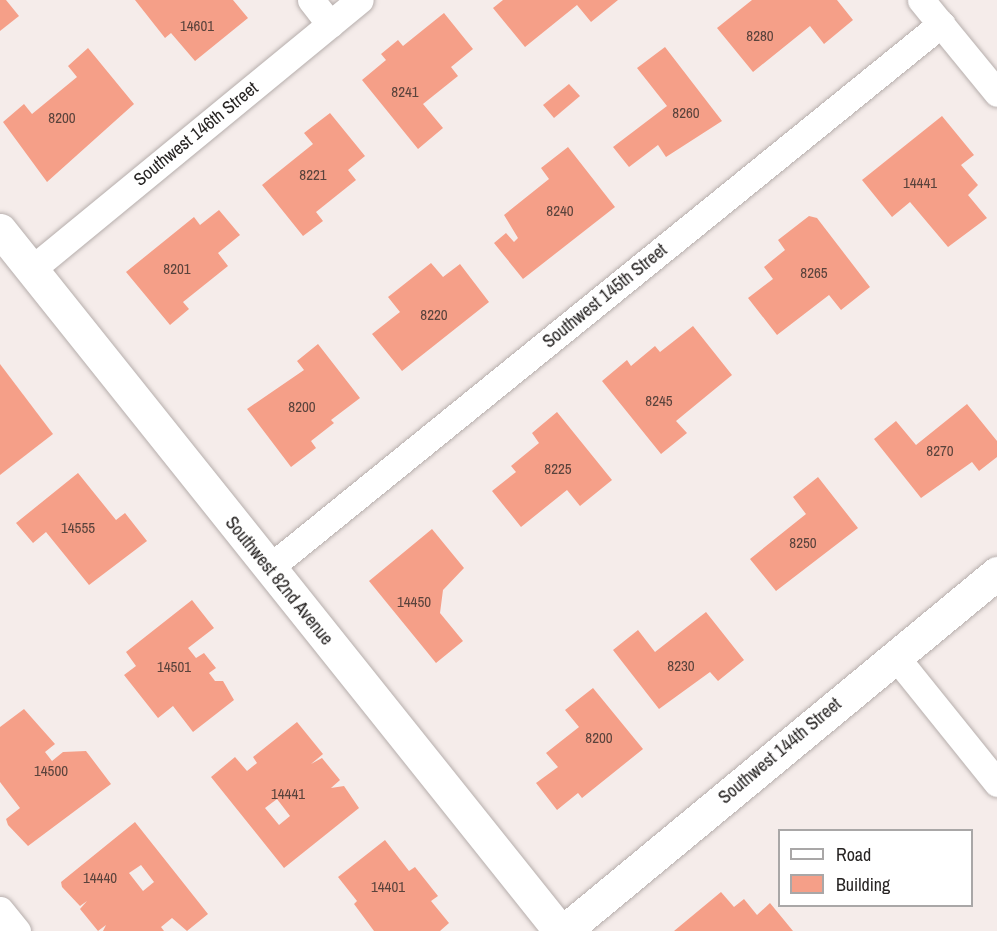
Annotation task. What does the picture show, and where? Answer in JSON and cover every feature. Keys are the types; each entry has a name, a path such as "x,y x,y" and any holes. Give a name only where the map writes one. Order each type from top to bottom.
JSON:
{"street":[{"path":"311,0 330,24"},
{"name":"Southwest 146th Street","path":"32,269 360,0"},
{"path":"921,0 997,93"},
{"name":"Southwest 145th Street","path":"269,568 941,24"},
{"name":"Southwest 82nd Avenue","path":"0,230 562,931"},
{"name":"Southwest 144th Street","path":"562,931 997,573"},
{"path":"895,656 997,783"},
{"path":"0,910 17,931"}],"building":[{"path":"0,0 6,0 19,16 0,31"},
{"path":"135,0 233,0 248,18 195,61 171,33 165,38"},
{"path":"503,0 618,0 591,22 577,5 525,47 493,8"},
{"path":"752,0 837,0 853,20 824,44 810,26 753,72 717,28"},
{"path":"444,13 473,49 451,67 458,76 423,104 443,128 418,149 362,80 386,60 381,54 398,40 403,46"},
{"path":"665,47 722,121 666,157 658,145 629,167 613,147 667,106 637,68"},
{"path":"88,48 134,104 47,182 3,122 24,104 32,114 77,77 68,66"},
{"path":"569,84 580,96 554,118 543,105"},
{"path":"330,113 365,156 348,170 356,180 316,212 323,221 303,236 262,185 313,144 304,133"},
{"path":"942,116 974,155 961,165 978,185 968,195 987,218 948,247 910,202 892,217 862,180"},
{"path":"568,147 615,207 523,279 494,243 506,233 514,242 518,238 504,215 549,179 541,168"},
{"path":"219,210 240,235 218,253 228,266 183,302 189,309 170,325 126,272 194,217 200,225"},
{"path":"809,216 817,218 870,287 841,310 829,295 777,335 748,298 773,279 764,267 785,250 778,240"},
{"path":"431,263 443,277 460,264 489,302 402,371 372,334 400,312 388,297"},
{"path":"693,326 732,375 676,421 687,433 661,454 602,381 627,360 631,366 655,346 660,352"},
{"path":"318,344 360,398 331,420 334,423 311,441 316,448 291,467 247,409 304,370 297,361"},
{"path":"0,364 53,434 0,475"},
{"path":"967,404 997,441 997,457 979,471 972,462 921,498 874,439 896,421 916,445"},
{"path":"557,412 612,480 580,506 567,490 521,527 492,491 516,472 511,466 539,443 532,433"},
{"path":"78,473 116,520 125,513 147,541 89,585 46,532 33,543 16,523"},
{"path":"818,477 858,528 776,591 750,559 806,514 793,497"},
{"path":"432,529 464,568 443,590 440,613 463,641 436,663 369,581"},
{"path":"192,600 214,628 188,648 196,658 204,653 216,668 209,673 215,681 223,681 234,700 193,732 173,706 158,718 124,675 136,666 126,652"},
{"path":"706,612 744,660 718,681 710,672 659,709 613,650 638,630 655,652"},
{"path":"593,688 643,749 582,798 578,793 557,810 536,783 558,767 546,753 579,727 565,710"},
{"path":"24,709 55,744 45,752 52,761 63,752 86,751 111,784 28,846 8,825 6,819 20,808 0,782 0,727"},
{"path":"297,722 323,754 311,764 322,758 340,780 331,788 344,786 359,808 284,868 211,777 235,757 247,771 257,763 253,757","holes":["277,799 290,816 279,825 265,808"]},
{"path":"135,822 208,914 187,931 172,918 161,927 164,931 103,931 106,925 98,931 80,909 87,901 80,906 62,887 61,882","holes":["141,865 154,882 143,891 129,873"]},
{"path":"385,840 409,871 415,867 438,896 431,901 449,923 440,931 374,931 354,904 357,901 338,877"},
{"path":"721,892 734,907 744,899 757,915 770,903 793,931 674,931"}]}
